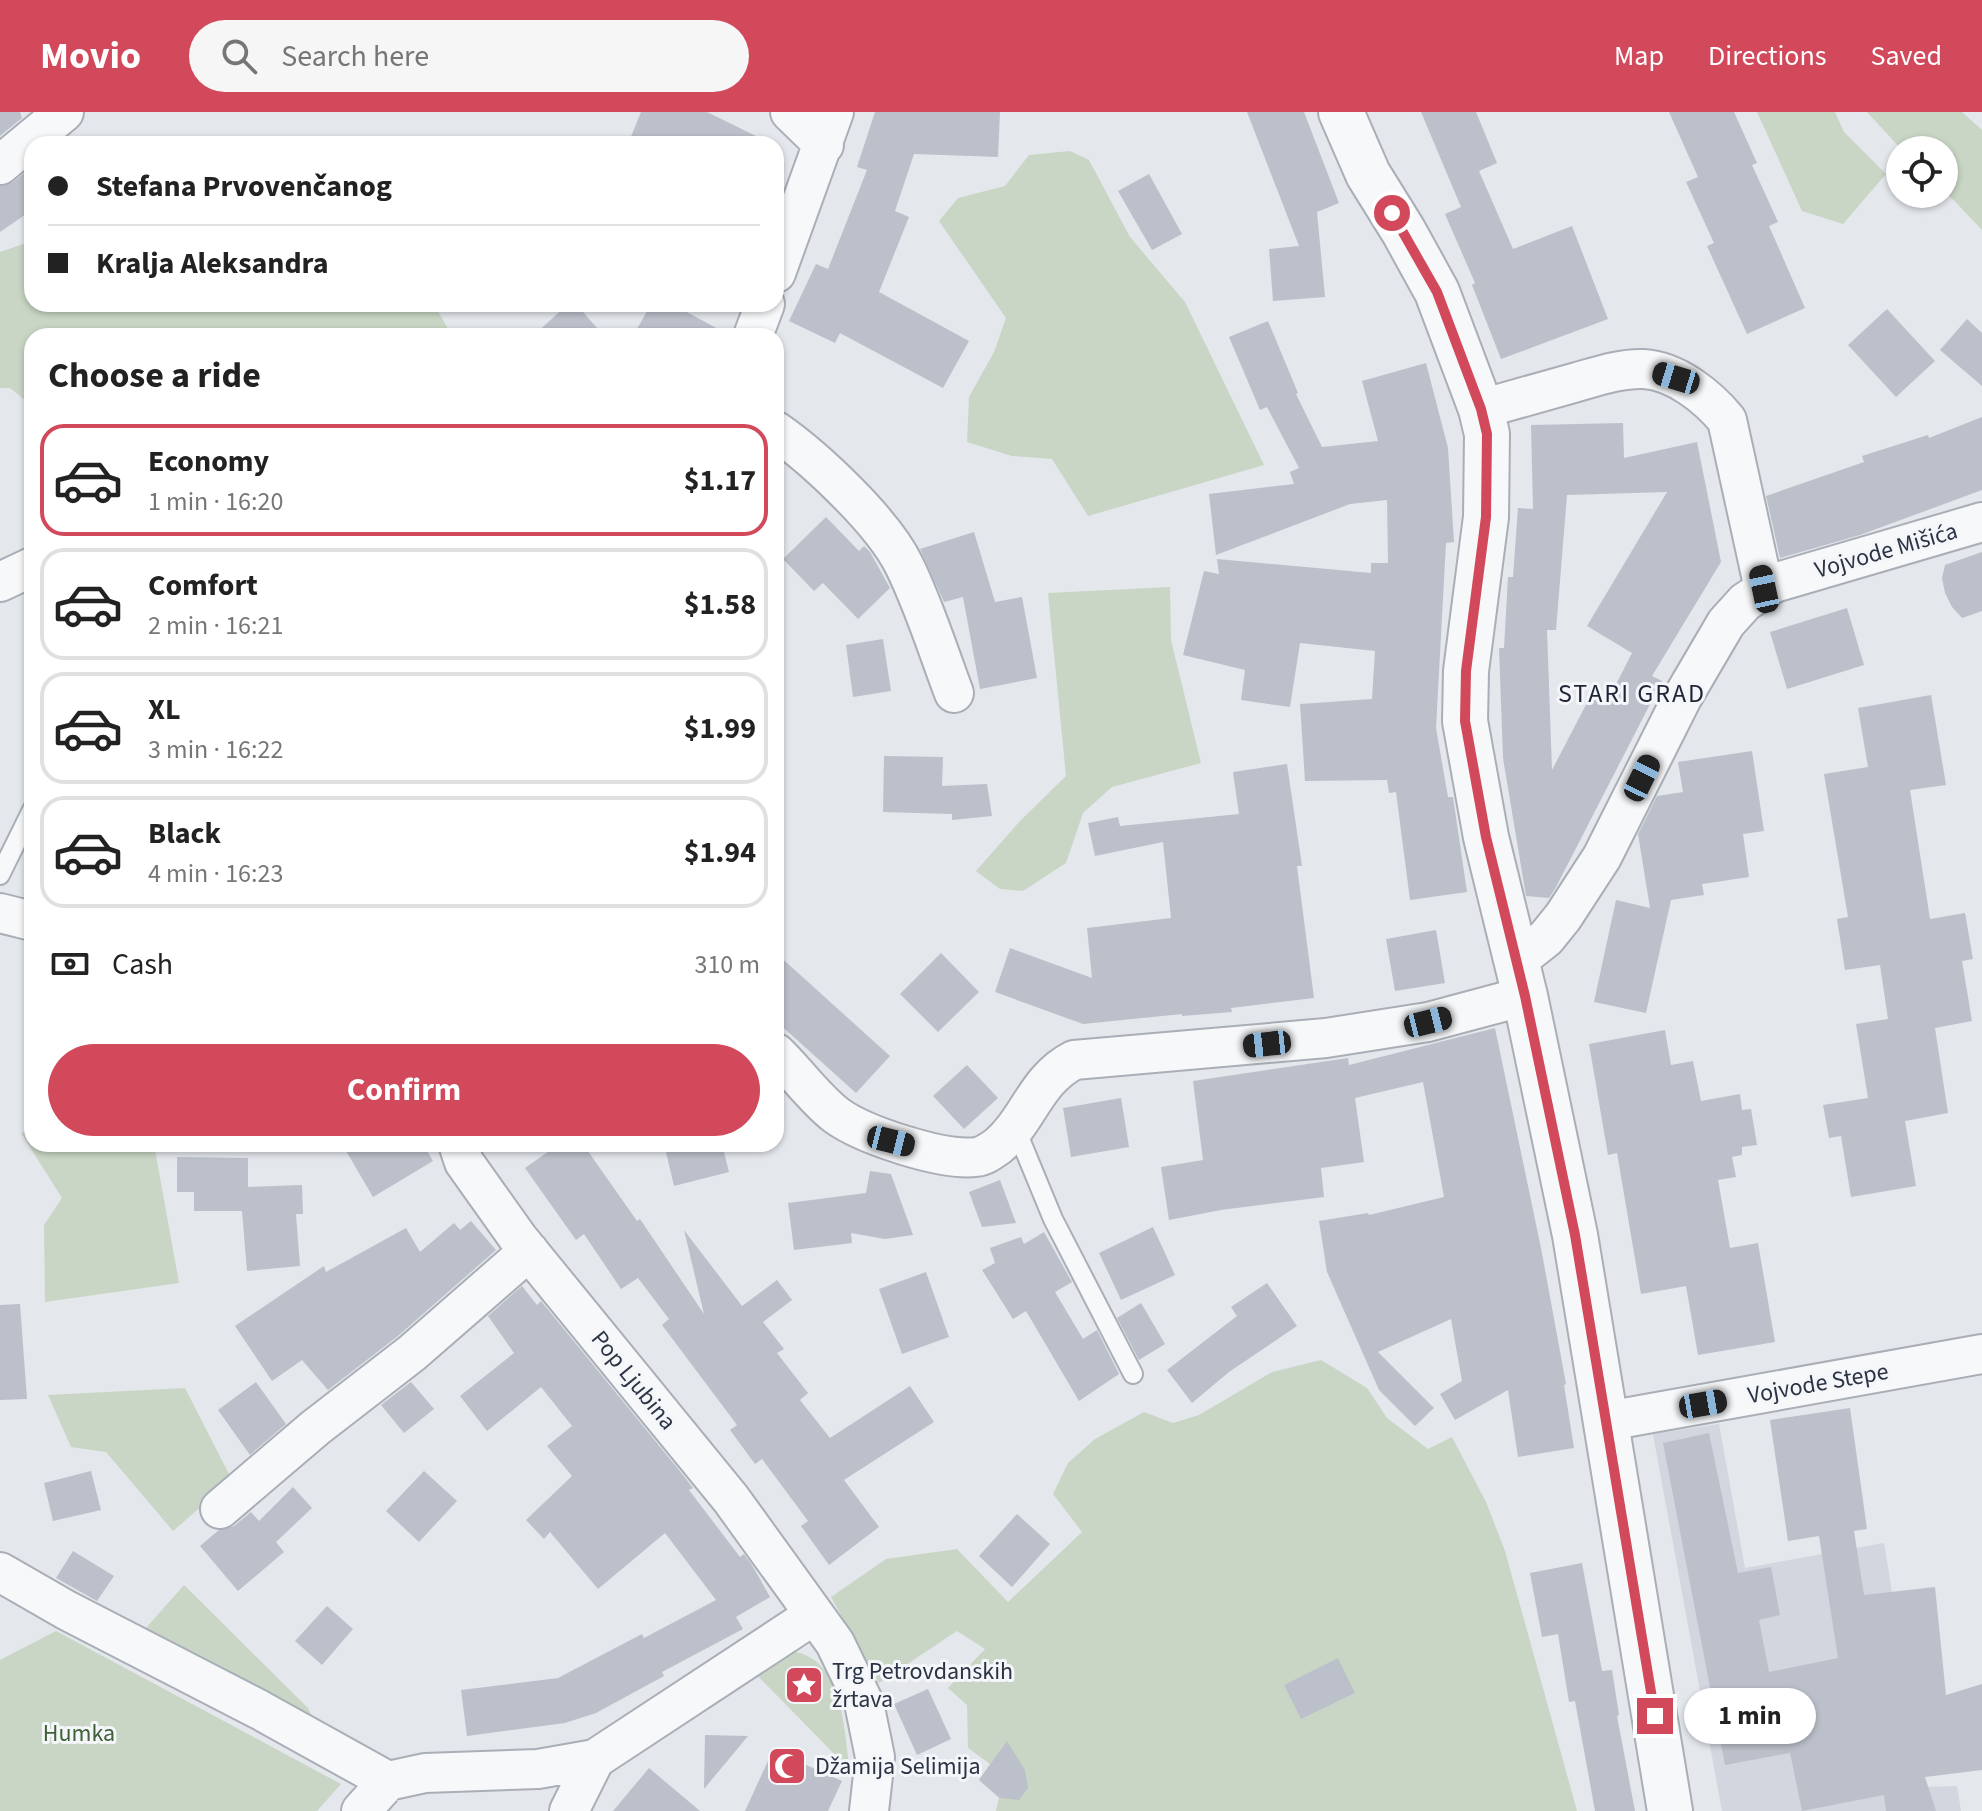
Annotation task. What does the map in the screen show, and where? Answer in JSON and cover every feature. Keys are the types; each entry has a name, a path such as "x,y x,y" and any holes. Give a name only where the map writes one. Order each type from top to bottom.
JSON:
{"street":[{"path":"35,136 64,112"},
{"path":"784,251 829,128 790,112"},
{"path":"1341,112 1368,174 1437,292 1481,409 1487,434 1486,517 1466,671 1465,721 1486,837 1521,978 1575,1235 1670,1811"},
{"path":"0,165 24,145"},
{"path":"1481,409 1611,373 1645,369 1676,378 1716,406 1727,420 1764,589"},
{"path":"784,437 824,469 891,544 904,565 954,693"},
{"name":"Vojvode Mišića","path":"1521,978 1602,857 1682,698 1726,623 1745,602 1774,583 1982,522"},
{"path":"0,582 24,571"},
{"path":"0,913 24,919"},
{"path":"784,1061 836,1114 861,1130 954,1157 976,1157 1000,1145 1044,1084 1059,1068 1074,1060 1326,1038 1428,1022 1521,978"},
{"name":"Pop Ljubina","path":"461,1152 464,1162 529,1251 731,1499 835,1643 864,1703 875,1757 869,1811"},
{"path":"220,1509 315,1428 412,1353 529,1251"},
{"name":"Vojvode Stepe","path":"1607,1421 1982,1354"},
{"path":"0,1572 388,1781"},
{"path":"361,1811 388,1781 425,1773 538,1769 595,1759 814,1615"},
{"path":"569,1811 595,1759"}],"lane":[{"path":"0,875 24,824"},
{"path":"1015,1127 1053,1219 1133,1374"}],"shaded area":[{"path":"1719,1424 1745,1568 1884,1543 1924,1787 1957,1786 1961,1811 1722,1811 1653,1434"}],"green space":[{"path":"1757,112 1835,112 1844,132 1886,174 1843,224 1802,211"},
{"path":"1867,112 1962,112 1982,130 1982,230 1958,205 1958,136 1889,136"},
{"path":"1070,151 1089,160 1130,237 1185,302 1264,465 1088,516 1052,459 1012,456 967,442 969,397 994,352 1006,318 939,221 958,198 1005,186 1029,155"},
{"path":"24,244 24,312 438,312 448,328 24,328 24,399 10,388 0,388 0,252"},
{"path":"1170,587 1171,640 1201,763 1112,787 1083,813 1066,863 1023,891 1000,889 976,871 1020,821 1066,776 1048,593"},
{"path":"33,1152 155,1152 179,1283 45,1302 44,1225 62,1198"},
{"path":"1321,1360 1367,1388 1387,1418 1428,1449 1452,1437 1486,1502 1505,1551 1577,1811 996,1811 999,1798 979,1780 990,1764 968,1748 967,1705 948,1688 985,1649 957,1631 879,1683 831,1597 886,1559 957,1549 1008,1602 1082,1532 1053,1494 1068,1463 1095,1439 1144,1412 1173,1423 1199,1415 1272,1372"},
{"path":"185,1388 232,1480 173,1531 106,1452 71,1447 48,1395"},
{"path":"184,1585 308,1708 316,1725 146,1628"},
{"name":"Humka","path":"56,1631 341,1784 317,1811 0,1811 0,1660"},
{"path":"791,1651 809,1657 822,1667 832,1681 842,1716 850,1770 754,1672"}],"building":[{"path":"0,112 20,112 22,118 0,136"},
{"path":"641,112 707,112 756,136 631,136"},
{"path":"875,112 1000,112 998,157 914,154 895,211 909,217 879,292 969,341 943,388 840,333 835,343 789,321 816,264 828,269 867,170 857,167"},
{"path":"1247,112 1304,112 1339,203 1317,212 1325,297 1273,301 1269,249 1299,246"},
{"path":"1421,112 1476,112 1497,163 1479,171 1513,249 1572,226 1608,319 1501,359 1472,285 1475,283 1445,214 1461,207"},
{"path":"1669,112 1734,112 1757,163 1752,165 1778,222 1769,226 1805,308 1747,334 1707,246 1714,243 1686,182 1698,177"},
{"path":"24,173 24,216 0,232 0,186 13,182"},
{"path":"1149,174 1182,234 1152,250 1118,191"},
{"path":"1887,309 1935,361 1896,397 1848,345"},
{"path":"559,312 583,312 597,328 542,328"},
{"path":"646,312 687,312 716,328 638,328"},
{"path":"1967,319 1982,333 1982,386 1940,350"},
{"path":"1268,321 1296,394 1322,447 1378,441 1362,381 1426,363 1448,448 1454,542 1446,543 1436,728 1448,797 1453,797 1467,892 1410,900 1396,792 1389,793 1387,780 1305,781 1300,704 1372,699 1375,651 1300,643 1290,707 1241,700 1245,670 1183,655 1204,571 1219,574 1217,559 1371,573 1371,563 1388,563 1387,500 1350,504 1216,555 1209,494 1294,484 1290,472 1299,468 1267,407 1260,410 1229,337"},
{"path":"1982,417 1982,490 1860,535 1780,558 1766,496 1864,462 1862,456 1928,435 1929,438"},
{"path":"1623,423 1624,458 1697,442 1721,562 1652,676 1662,681 1549,898 1526,896 1503,758 1499,648 1504,648 1508,577 1513,577 1518,508 1533,509 1531,425","holes":["1667,492 1587,626 1632,653 1605,706 1590,697 1552,770 1547,630 1556,630 1567,495"]},
{"path":"826,517 859,551 864,546 870,552 890,588 858,619 823,583 814,591 784,558"},
{"path":"974,532 995,602 1022,597 1037,678 980,689 963,597 944,602 920,549"},
{"path":"1982,552 1982,611 1962,618 1945,593 1942,578 1945,565"},
{"path":"1847,608 1864,665 1787,689 1770,632"},
{"path":"883,639 891,691 853,697 846,645"},
{"path":"1931,695 1946,785 1910,790 1930,919 1965,913 1973,959 1962,961 1972,1021 1935,1028 1948,1113 1905,1121 1916,1186 1851,1197 1841,1136 1829,1138 1823,1105 1868,1098 1856,1024 1888,1019 1880,965 1845,970 1837,919 1848,917 1824,774 1868,767 1858,708"},
{"path":"1752,751 1764,831 1743,834 1749,877 1702,884 1704,895 1671,900 1646,1013 1594,1002 1616,900 1650,908 1638,834 1657,796 1683,792 1678,762"},
{"path":"884,756 943,757 942,786 987,784 992,816 952,820 952,814 883,812"},
{"path":"1287,764 1302,866 1297,866 1314,998 1231,1008 1232,1012 1083,1024 995,992 1010,948 1092,978 1087,928 1171,918 1163,842 1095,856 1088,823 1118,817 1120,826 1239,814 1233,772"},
{"path":"1436,930 1445,983 1395,991 1386,939"},
{"path":"941,953 979,992 938,1032 900,994"},
{"path":"784,960 890,1056 856,1093 784,1028"},
{"path":"1495,1028 1541,1248 1566,1384 1574,1448 1518,1457 1508,1390 1455,1420 1440,1394 1462,1381 1451,1319 1378,1352 1434,1408 1415,1426 1379,1390 1327,1272 1319,1221 1369,1215 1444,1197 1423,1082 1355,1098 1364,1162 1321,1168 1324,1197 1169,1220 1161,1167 1203,1160 1193,1081 1348,1058 1349,1065"},
{"path":"1665,1030 1671,1065 1693,1061 1701,1101 1740,1094 1742,1110 1751,1109 1757,1145 1742,1147 1742,1155 1732,1157 1736,1177 1718,1180 1730,1248 1758,1243 1775,1342 1698,1355 1686,1286 1641,1294 1617,1153 1608,1155 1589,1044"},
{"path":"967,1065 998,1098 964,1129 933,1096"},
{"path":"1121,1098 1129,1147 1071,1157 1063,1108"},
{"path":"347,1152 428,1152 433,1161 373,1197"},
{"path":"548,1152 589,1152 637,1221 640,1219 704,1314 684,1230 742,1306 777,1280 792,1300 763,1322 784,1349 777,1353 808,1393 800,1400 830,1438 910,1386 934,1422 844,1480 879,1527 829,1565 801,1526 808,1521 762,1459 755,1464 730,1430 737,1425 662,1325 669,1319 638,1278 621,1289 584,1234 576,1240 525,1168"},
{"path":"666,1152 724,1152 729,1172 674,1186"},
{"path":"177,1157 248,1158 248,1187 302,1185 303,1214 296,1214 300,1266 247,1271 242,1211 194,1211 194,1192 177,1192"},
{"path":"870,1171 891,1174 913,1235 885,1239 851,1233 852,1243 794,1250 788,1203 866,1193"},
{"path":"1000,1180 1016,1223 982,1227 969,1192"},
{"path":"471,1221 496,1250 398,1336 328,1390 302,1360 272,1381 235,1326 324,1266 326,1272 406,1228 420,1252 454,1223 460,1230"},
{"path":"1153,1227 1175,1275 1121,1300 1099,1253"},
{"path":"1044,1232 1072,1282 1055,1292 1083,1339 1097,1330 1119,1374 1079,1401 1026,1311 1013,1319 982,1270 995,1263 990,1248 1021,1237 1024,1244"},
{"path":"926,1272 949,1337 902,1354 879,1289"},
{"path":"1267,1283 1297,1326 1229,1372 1192,1403 1167,1370 1237,1316 1231,1307"},
{"path":"522,1286 537,1305 541,1301 679,1470 693,1488 689,1490 740,1557 744,1554 752,1565 770,1597 736,1617 743,1629 662,1672 664,1676 596,1713 565,1723 467,1736 461,1690 558,1678 716,1600 665,1533 598,1589 550,1532 544,1539 526,1520 572,1476 547,1446 572,1426 541,1387 487,1431 460,1396 514,1353 488,1316"},
{"path":"1141,1303 1165,1344 1139,1360 1117,1318"},
{"path":"20,1304 27,1399 0,1400 0,1305"},
{"path":"256,1382 286,1424 250,1455 218,1410"},
{"path":"411,1382 434,1409 404,1433 381,1405"},
{"path":"1850,1408 1867,1529 1854,1531 1864,1595 1935,1587 1946,1695 1982,1684 1982,1770 1925,1777 1936,1811 1886,1811 1884,1795 1802,1811 1790,1753 1725,1765 1663,1443 1709,1433 1738,1573 1771,1567 1780,1615 1759,1620 1769,1672 1838,1658 1819,1536 1788,1541 1770,1420"},
{"path":"91,1471 101,1510 53,1521 44,1483"},
{"path":"424,1471 457,1501 419,1542 386,1511"},
{"path":"293,1487 312,1508 276,1542 284,1552 238,1591 200,1546 219,1530 234,1526 251,1512 259,1521"},
{"path":"1017,1514 1050,1544 1012,1587 979,1556"},
{"path":"73,1551 114,1576 97,1601 56,1578"},
{"path":"1582,1563 1602,1671 1612,1670 1617,1716 1635,1811 1595,1811 1575,1701 1569,1702 1558,1634 1542,1637 1530,1573"},
{"path":"327,1606 353,1629 322,1665 295,1641"},
{"path":"1338,1658 1355,1693 1301,1719 1284,1685"},
{"path":"928,1689 951,1739 917,1755 894,1704"},
{"path":"705,1735 748,1736 704,1789"},
{"path":"1007,1741 1025,1770 1028,1788 1019,1800 1000,1798 979,1780"},
{"name":"Džamija Selimija","path":"773,1750 842,1781 828,1811 745,1811"},
{"path":"649,1768 700,1811 613,1811"}],"place":[{"name":"Trg Petrovdanskih žrtava","path":"804,1685"},
{"name":"Džamija Selimija","path":"787,1766"}],"district":[{"name":"STARI GRAD","path":"1632,693"}],"route":[{"path":"1392,213 1437,292 1481,409 1487,434 1486,517 1466,671 1465,721 1486,837 1525,996 1575,1235 1655,1716"}]}
